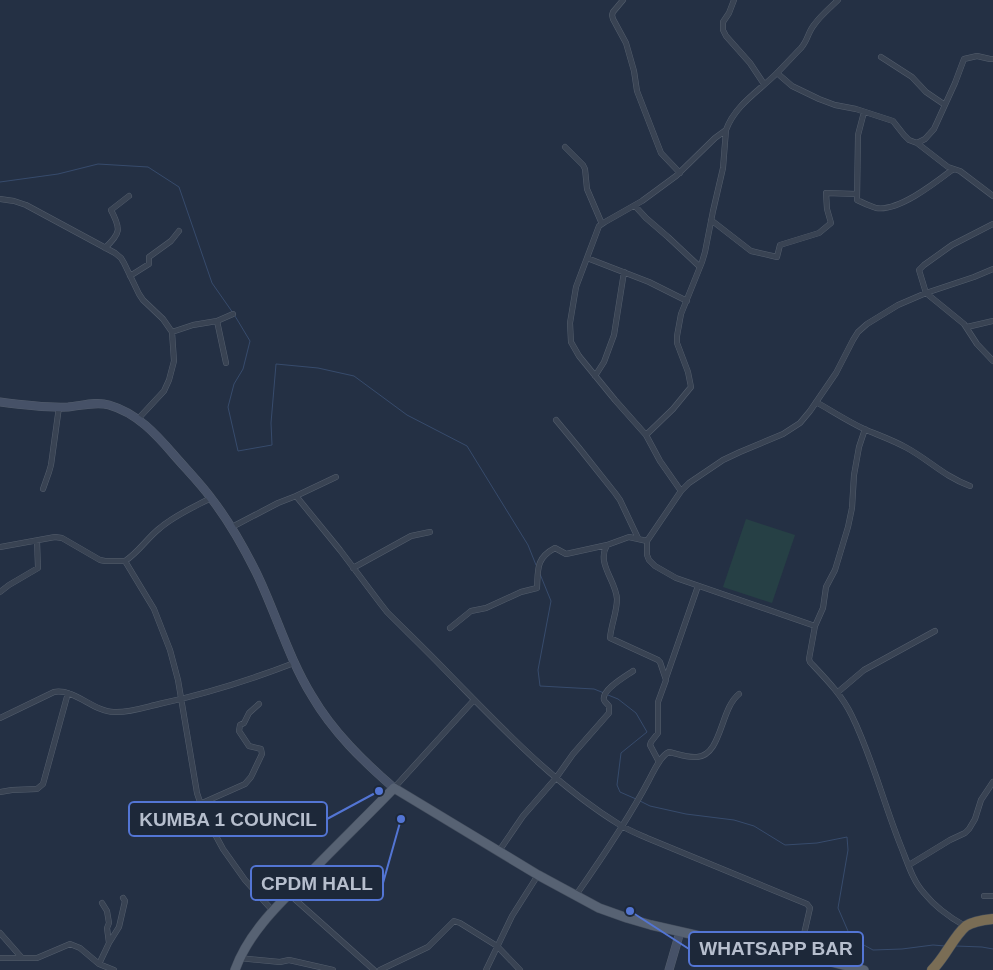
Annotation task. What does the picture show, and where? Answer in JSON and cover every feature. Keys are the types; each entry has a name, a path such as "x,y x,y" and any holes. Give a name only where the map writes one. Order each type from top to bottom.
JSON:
{"highway":[{"path":"936,968 958,935 966,927 975,922 993,919"}],"main road":[{"path":"235,970 249,940 259,927 394,788 498,852 599,908 626,918 680,932 864,970"}],"street":[{"path":"624,0 615,8 612,14 613,19 626,43 634,71 637,91 661,154 680,172"},
{"path":"734,0 729,14 722,22 723,30 764,84"},
{"path":"646,435 691,388 688,372 676,340 681,314 705,252 723,168 728,125 741,106 803,46 815,23 838,0"},
{"path":"917,143 925,139 932,132 964,59 977,56 993,59"},
{"path":"881,57 912,78 926,92 945,105"},
{"path":"777,73 792,86 812,96 835,105 893,120 906,138 917,143 952,170 960,171 993,196"},
{"path":"864,112 858,135 857,200 877,208 894,206 924,191 952,170"},
{"path":"681,491 660,461 646,435 614,400 575,351 570,336 572,311 576,288 597,230 602,224 635,206 680,172 715,138 726,130"},
{"path":"565,147 586,169 587,189 602,224"},
{"path":"711,220 752,251 777,257 780,245 819,233 831,223 827,209 826,193 857,194"},
{"path":"105,248 115,239 118,230 117,221 111,210 129,196"},
{"path":"0,199 14,201 26,206 121,258 143,300 163,319 172,332 174,361 169,380 164,391 138,419"},
{"path":"635,206 700,267"},
{"path":"993,224 952,245 920,268 919,272 926,293 967,327 977,344 993,361"},
{"path":"130,276 149,264 149,257 171,242 179,231"},
{"path":"587,258 649,282 687,301"},
{"path":"815,626 676,578 655,566 649,560 647,541 681,491 689,483 723,460 776,437 800,423 836,373 858,332 867,324 887,311 926,293 993,269"},
{"path":"595,376 604,362 614,335 624,272"},
{"path":"172,332 193,325 217,321 233,314"},
{"path":"217,321 226,363"},
{"path":"967,327 993,321"},
{"path":"0,402 59,407 97,403 107,404 120,408 138,419 161,440 212,498 232,527 264,588 294,663 330,724 344,741 394,788 474,700"},
{"path":"816,402 838,416 885,436 907,448 942,472 970,486"},
{"path":"42,489 51,465 59,407"},
{"path":"556,420 620,500 638,538"},
{"path":"865,429 854,475 852,508 848,527 835,570 826,587 823,608 815,626 809,659 838,692 852,715 872,765 890,820 916,883 933,904 946,915 966,927"},
{"path":"232,527 278,503 336,477"},
{"path":"296,496 387,612 536,760 586,802 621,826 807,904 810,908 799,956"},
{"path":"0,547 55,537 62,538 105,562 125,561 138,551 164,524 212,498"},
{"path":"353,568 411,536 430,532"},
{"path":"450,628 471,611 486,608 521,592 536,588 538,565 545,553 555,548 566,554 608,545 629,537 647,541"},
{"path":"0,592 38,568 37,541"},
{"path":"608,545 605,549 604,564 617,597 610,638 658,660 666,678"},
{"path":"125,561 154,609 170,650 182,699 200,804 204,814 223,849 245,880 273,911"},
{"path":"659,762 650,745 658,733 658,702 698,586"},
{"path":"838,692 864,670 935,631"},
{"path":"0,718 59,691 113,712 144,708 237,683 294,663"},
{"path":"498,852 573,754 609,713 609,706 603,697 608,690 613,684 633,672"},
{"path":"0,792 37,789 43,784 68,694"},
{"path":"576,895 642,794 659,762 668,752 690,757 707,754 716,742 730,704 739,694"},
{"path":"200,804 245,784 252,777 262,754 261,749 249,746 238,731 249,713 259,704"},
{"path":"909,866 950,840 965,833 975,819 982,800 993,782"},
{"path":"317,866 331,873 336,870 352,880"},
{"path":"486,970 512,916 538,875"},
{"path":"289,894 374,970"},
{"path":"984,896 993,896"},
{"path":"99,964 119,927 125,901 123,898"},
{"path":"102,903 107,911 109,943"},
{"path":"380,970 428,947 454,921 497,946 520,970"},
{"path":"669,970 680,932"},
{"path":"0,933 22,958"},
{"path":"0,958 37,958 70,944 80,948 99,964 114,970"},
{"path":"239,958 280,962 289,960 333,970"}],"green space":[{"path":"746,519 795,535 772,603 723,587"}],"waterway":[{"path":"0,182 58,174 98,164 148,167 179,187 212,283 233,313"},
{"path":"235,316 250,341 243,369 234,384 228,407 238,451 272,445 271,423 276,364 318,368 354,376 407,415 467,446 528,545 536,565"},
{"path":"540,574 551,601 538,670 540,686 594,689 604,693"},
{"path":"608,695 618,699 636,713 647,732 621,753 617,785 620,792 636,799"},
{"path":"640,801 650,806 686,814 734,820 754,826 785,845 817,843 847,837 848,850 838,908 851,938 873,950 933,945 945,946"},
{"path":"956,946 993,949"}],"place":[{"name":"KUMBA 1 COUNCIL","path":"379,791"},
{"name":"CPDM HALL","path":"401,819"},
{"name":"WHATSAPP BAR","path":"630,911"}]}
